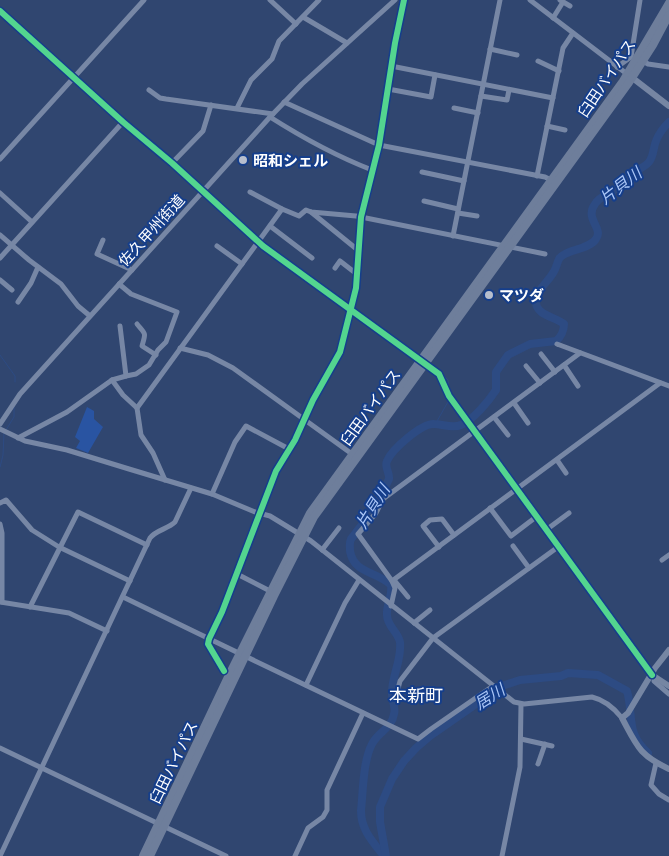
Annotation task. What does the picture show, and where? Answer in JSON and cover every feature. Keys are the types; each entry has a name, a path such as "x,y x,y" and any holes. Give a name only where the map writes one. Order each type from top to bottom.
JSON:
{"highway":[{"name":"臼田バイパス","path":"242,656 270,591 301,534 629,76 669,3"},
{"name":"臼田バイパス","path":"506,246 551,180 629,76 643,61 669,15"},
{"name":"臼田バイパス","path":"150,856 162,825 310,513 352,454 423,362"},
{"name":"臼田バイパス","path":"143,856 162,825"}],"main road":[{"path":"629,76 669,106"},
{"path":"669,650 627,713 642,752 656,763 669,769"},
{"path":"653,676 669,686"}],"street":[{"path":"0,159 144,0"},
{"path":"270,0 296,24"},
{"path":"237,108 251,80 272,59 279,41 319,0"},
{"name":"佐久甲州街道","path":"0,424 20,394 284,102 395,0"},
{"path":"224,671 208,644 209,639 276,471 295,440 316,393 340,352 356,288 361,217 379,144 391,66 404,0"},
{"path":"453,236 500,0"},
{"path":"530,0 629,76"},
{"path":"618,67 631,57 640,0"},
{"path":"553,18 562,1 570,6"},
{"path":"0,12 123,122 203,190 258,241 441,377 449,396 474,432 653,676 654,681 669,694"},
{"path":"304,17 347,43"},
{"path":"537,176 564,48 573,33"},
{"path":"490,49 517,55"},
{"path":"538,61 559,71"},
{"path":"643,61 648,64 669,67"},
{"path":"391,66 553,98"},
{"path":"388,89 431,97 435,75"},
{"path":"149,90 160,98 237,108 271,116 307,140 372,170"},
{"path":"481,96 507,100 509,90"},
{"path":"284,102 379,144 551,180"},
{"path":"172,163 203,131 211,105"},
{"path":"454,108 478,113"},
{"path":"0,258 123,122"},
{"path":"547,126 565,130"},
{"path":"422,172 464,181"},
{"path":"250,192 296,216 301,215 306,210 361,217 545,254"},
{"path":"0,193 32,222"},
{"path":"424,202 477,216"},
{"path":"137,408 282,209"},
{"path":"311,212 359,251"},
{"path":"270,226 312,258"},
{"path":"0,235 61,284 78,306 90,316"},
{"path":"103,240 97,254 132,270"},
{"path":"217,246 242,264"},
{"path":"335,268 340,261 358,275"},
{"path":"18,302 31,283 38,267"},
{"path":"0,280 12,290"},
{"path":"18,438 67,412 112,380 136,374 146,368 166,342 176,312 131,294 119,284"},
{"path":"137,324 145,333 146,338 142,346 156,355"},
{"path":"120,326 126,376"},
{"path":"557,344 669,386"},
{"path":"180,348 208,355 225,363 352,454"},
{"path":"541,354 555,372"},
{"path":"408,597 358,534 376,513 383,499 580,354"},
{"path":"526,366 540,384"},
{"path":"564,366 578,386"},
{"path":"112,380 123,395 137,408 141,435 153,453 165,480"},
{"path":"393,580 660,383"},
{"path":"514,402 528,423"},
{"path":"494,417 508,435"},
{"path":"212,494 235,442 246,426 289,449"},
{"path":"0,429 24,441 67,450 212,494 270,516 301,534 322,550 514,702 521,704 592,697 627,713"},
{"path":"557,460 566,473"},
{"path":"0,856 151,536 175,522 191,488"},
{"path":"0,503 4,498 32,530 59,546 130,581"},
{"path":"490,508 511,536 536,517"},
{"path":"30,606 78,512 147,545"},
{"path":"546,530 569,513"},
{"path":"439,547 423,526 430,520 442,519 454,535"},
{"path":"0,524 2,533 1,602 69,614 107,631"},
{"path":"322,550 339,528"},
{"path":"513,546 529,568"},
{"path":"398,689 400,681 433,638 558,547"},
{"path":"662,560 669,555"},
{"path":"236,574 270,591"},
{"path":"306,685 345,603 360,580"},
{"path":"391,605 395,588 393,580"},
{"path":"123,597 242,656 418,739 430,728 495,688"},
{"path":"414,623 430,610"},
{"path":"502,856 520,767 521,704"},
{"path":"295,856 308,828 322,817 327,810 327,790 363,713"},
{"path":"521,739 552,746"},
{"path":"538,764 545,744"},
{"path":"0,748 226,856"},
{"path":"656,763 651,785 659,794 669,800"}],"shaded area":[{"path":"87,407 94,411 94,419 103,427 88,453 76,448 80,441 75,437"}],"waterway":[{"name":"片貝川","path":"384,856 365,830 361,811 364,777 369,751 372,744 393,719 395,709 392,688 400,642 387,619 391,585 356,564 350,551 350,540 375,508 389,479 386,466 387,461 401,444 415,432 429,425 437,424 454,427 471,419 496,390 496,372 508,355 530,344 556,341 559,338 564,324 539,310 536,302 538,294 551,276 561,257 590,244 596,239 598,231 592,214 595,204 602,197 618,188 629,175 649,162 658,136 669,122"},
{"path":"355,309 419,355"},
{"path":"0,355 15,376 15,382"},
{"path":"431,363 448,380 450,392"},
{"path":"436,423 449,400"},
{"path":"6,430 14,417 14,407"},
{"path":"0,467 3,455 4,433"},
{"name":"居川","path":"386,856 380,822 380,807 392,779 404,761 430,736 502,686 520,680 561,676 568,673 598,675 627,691 633,731 641,746 648,753"}],"cycle path":[{"path":"224,671 208,644 209,639 222,612 276,471 295,440 313,400 340,352 356,288 361,217 379,145 395,43 404,0"},
{"path":"0,11 263,246 439,374 449,396 652,675"}],"place":[{"name":"昭和シェル","path":"243,160"},
{"name":"マツダ","path":"489,295"}],"district":[{"name":"本新町","path":"416,695"}]}
